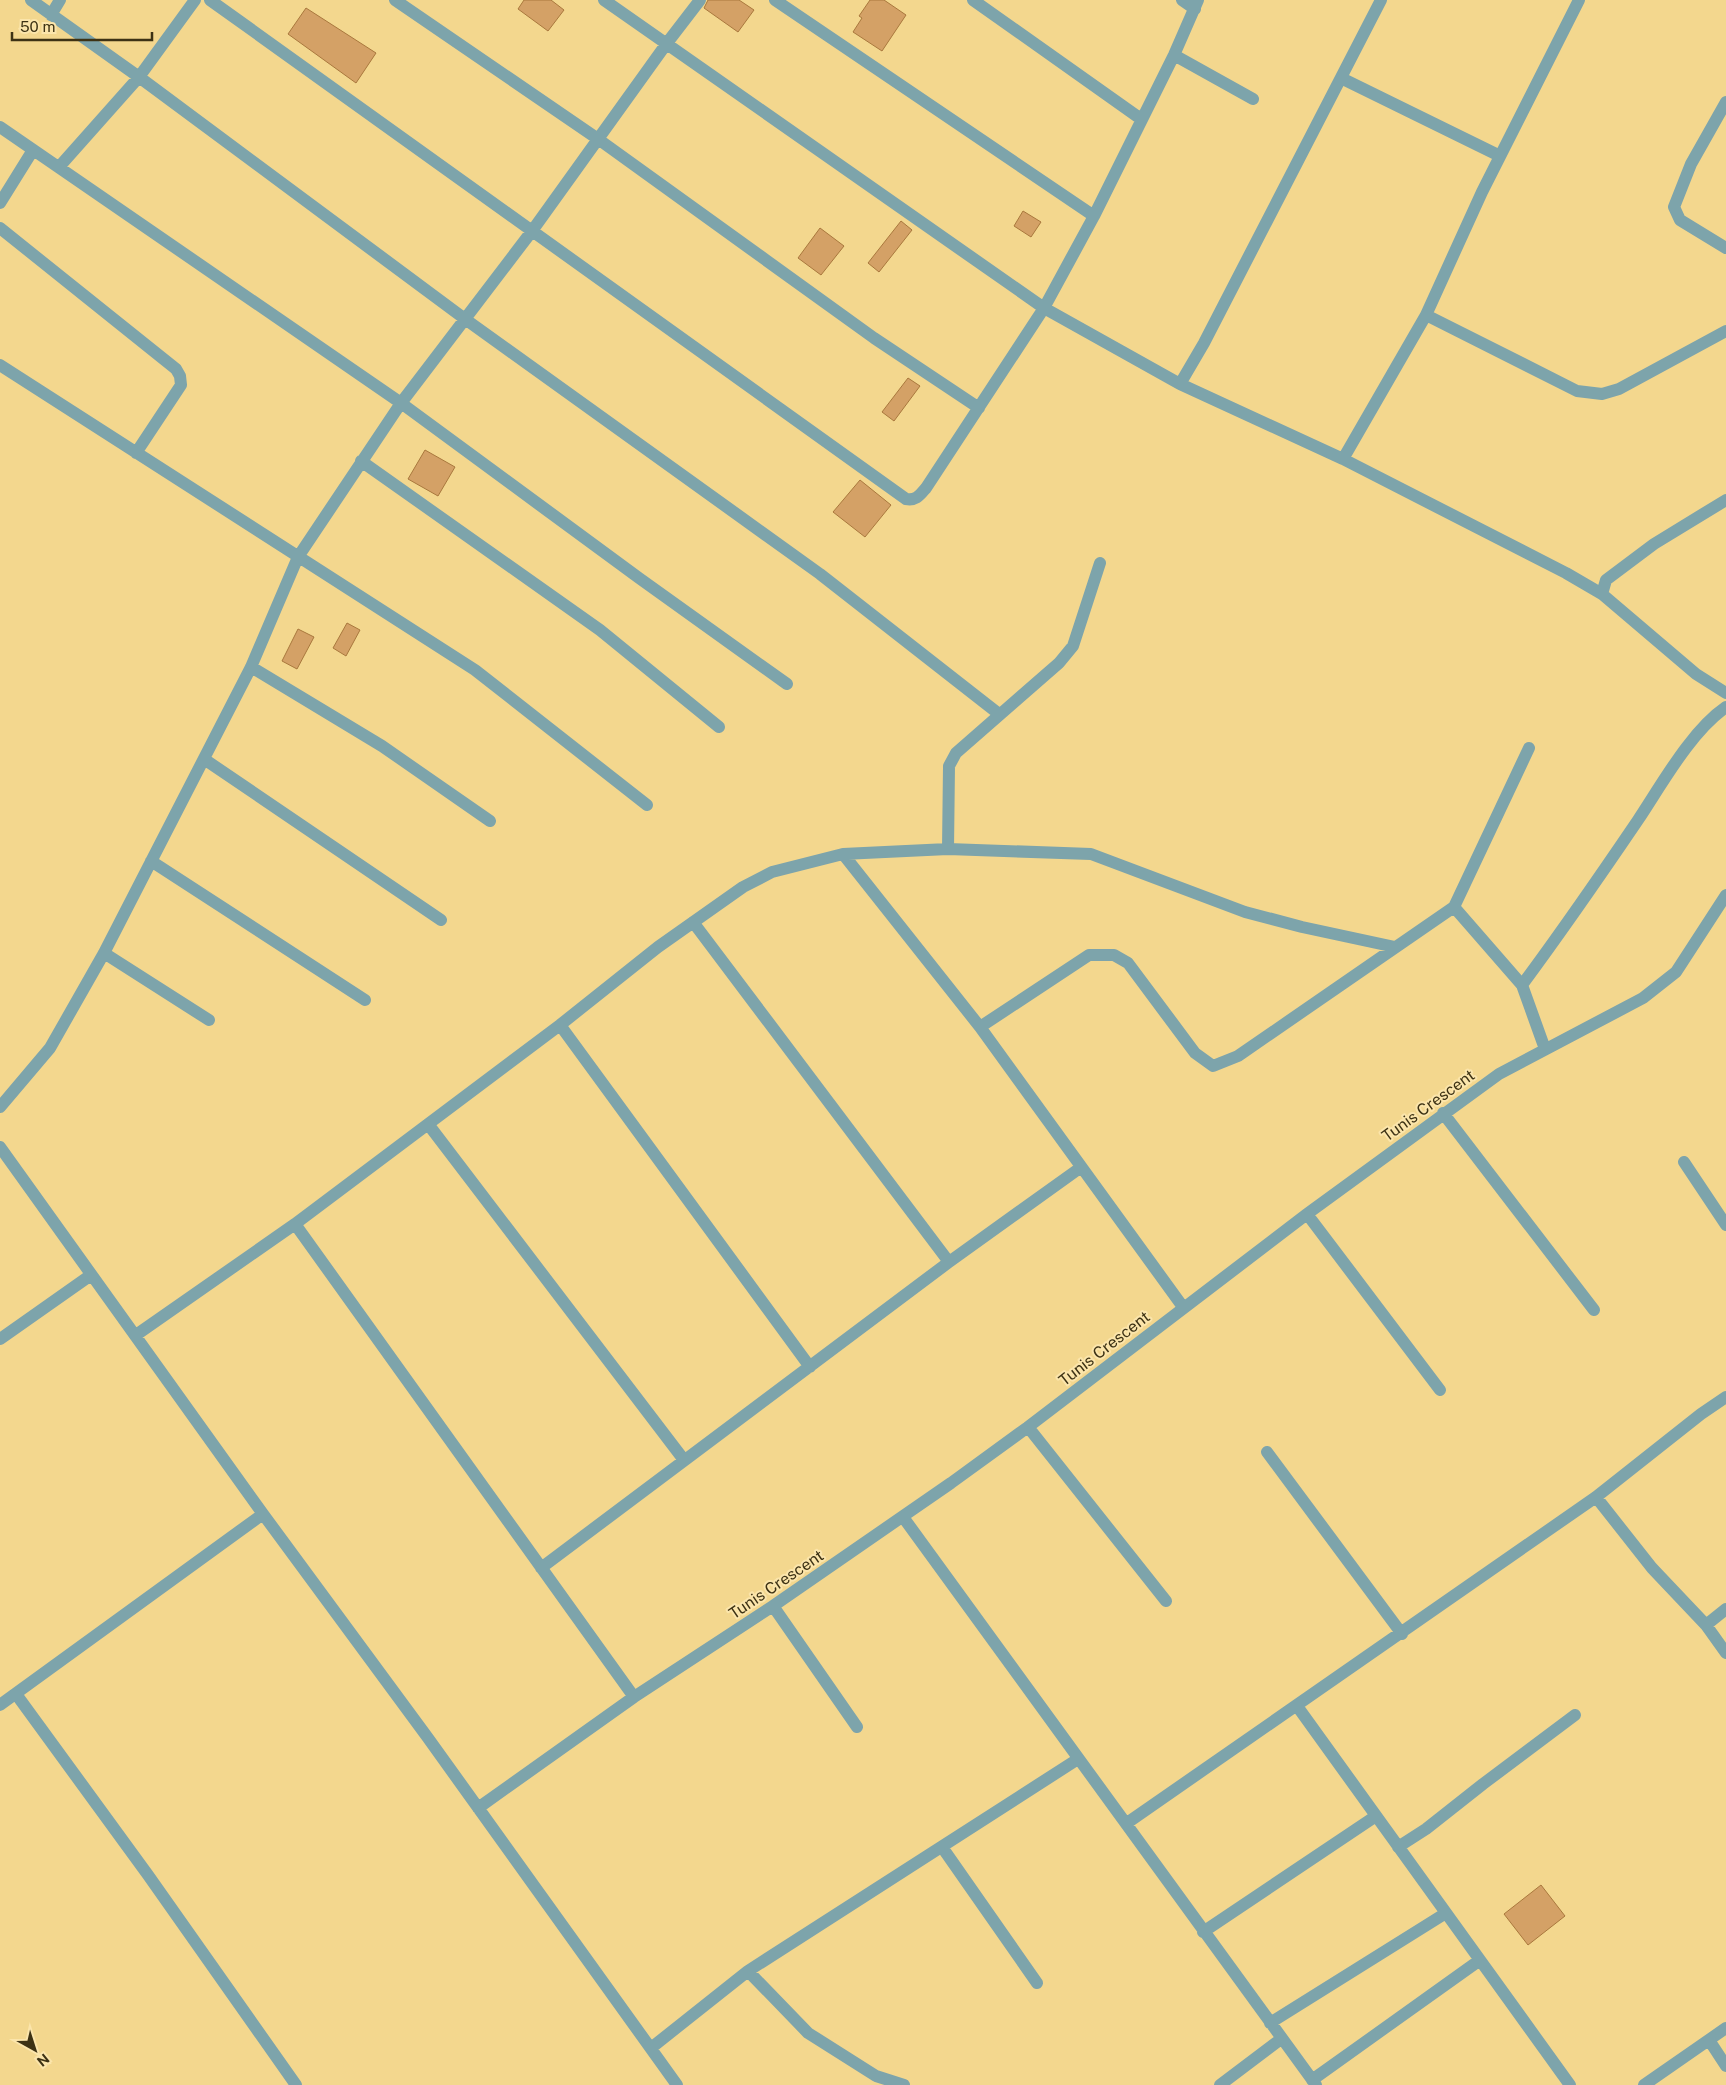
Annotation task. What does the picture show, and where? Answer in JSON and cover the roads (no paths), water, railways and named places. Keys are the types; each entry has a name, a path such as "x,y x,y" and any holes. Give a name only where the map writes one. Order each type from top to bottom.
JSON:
{"street":[{"path":"31,0 139,77 465,319 820,574 999,714"},
{"path":"51,15 60,0"},
{"path":"59,167 139,77 195,0"},
{"path":"210,0 906,499 912,500 919,496 926,488 1044,308 1094,216 1141,118 1174,55 1196,4 1182,0"},
{"path":"395,0 598,139 874,338 979,408"},
{"path":"604,0 1044,308 1180,384 1343,459 1566,572 1602,594 1696,674 1725,692"},
{"path":"0,1107 50,1048 104,953 251,667 298,557 401,403 532,231 666,43 700,0"},
{"path":"775,0 1094,216"},
{"path":"973,0 1141,118"},
{"path":"1180,384 1204,343 1381,0"},
{"path":"1343,459 1426,315 1500,156 1579,0"},
{"path":"1174,55 1253,99"},
{"path":"1340,78 1500,156"},
{"path":"1726,102 1691,164 1674,206 1680,220 1726,248"},
{"path":"0,127 401,403 787,684"},
{"path":"0,202 33,150"},
{"path":"0,228 176,368 180,376 180,385 136,453"},
{"path":"1426,315 1577,391 1602,394 1619,389 1726,330"},
{"path":"0,365 475,670 647,804"},
{"path":"361,461 600,630 719,727"},
{"path":"1602,594 1606,580 1654,544 1726,500"},
{"path":"948,850 949,766 956,753 1059,663 1073,646 1100,563"},
{"path":"251,667 382,746 490,821"},
{"path":"1522,985 1572,918 1674,766 1712,717 1726,707"},
{"path":"980,1027 1089,955 1114,955 1128,963 1194,1053 1213,1066 1238,1056 1454,907 1528,748"},
{"path":"204,759 441,920"},
{"path":"136,1335 295,1224 560,1025 658,946 743,887 772,872 843,854 948,850 1092,854 1245,912 1302,927 1395,947"},
{"path":"843,854 980,1027 1080,1168 1183,1307"},
{"path":"151,861 365,1000"},
{"name":"Tunis Crescent","path":"478,1808 634,1697 773,1606 903,1517 1028,1427 1183,1307 1442,1113 1499,1074 1643,998 1676,972 1726,895"},
{"path":"1454,907 1522,985 1545,1049"},
{"path":"693,922 949,1262"},
{"path":"104,953 209,1020"},
{"path":"560,1025 810,1366"},
{"path":"1442,1113 1594,1310"},
{"path":"428,1124 684,1460"},
{"path":"0,1147 263,1514 677,2085"},
{"path":"1684,1162 1726,1225"},
{"path":"541,1568 949,1262 1080,1168"},
{"path":"1307,1214 1440,1390"},
{"path":"295,1224 634,1697"},
{"path":"0,1339 91,1275"},
{"path":"1127,1823 1596,1498 1701,1414 1726,1397"},
{"path":"1028,1427 1166,1601"},
{"path":"1267,1452 1402,1634"},
{"path":"1596,1498 1652,1568 1706,1625 1726,1653"},
{"path":"0,1705 263,1514"},
{"path":"903,1517 1314,2083 1480,1960"},
{"path":"773,1606 857,1727"},
{"path":"1706,1625 1726,1609"},
{"path":"16,1694 148,1875 296,2085"},
{"path":"1297,1706 1570,2085"},
{"path":"1398,1847 1426,1829 1575,1716"},
{"path":"652,2048 748,1970 1078,1759"},
{"path":"1203,1932 1376,1816"},
{"path":"942,1847 1037,1983"},
{"path":"1270,2023 1446,1913"},
{"path":"748,1970 808,2033 876,2076 904,2085"},
{"path":"1644,2085 1726,2028"},
{"path":"1220,2085 1281,2039"},
{"path":"1708,2040 1726,2066"}]}
